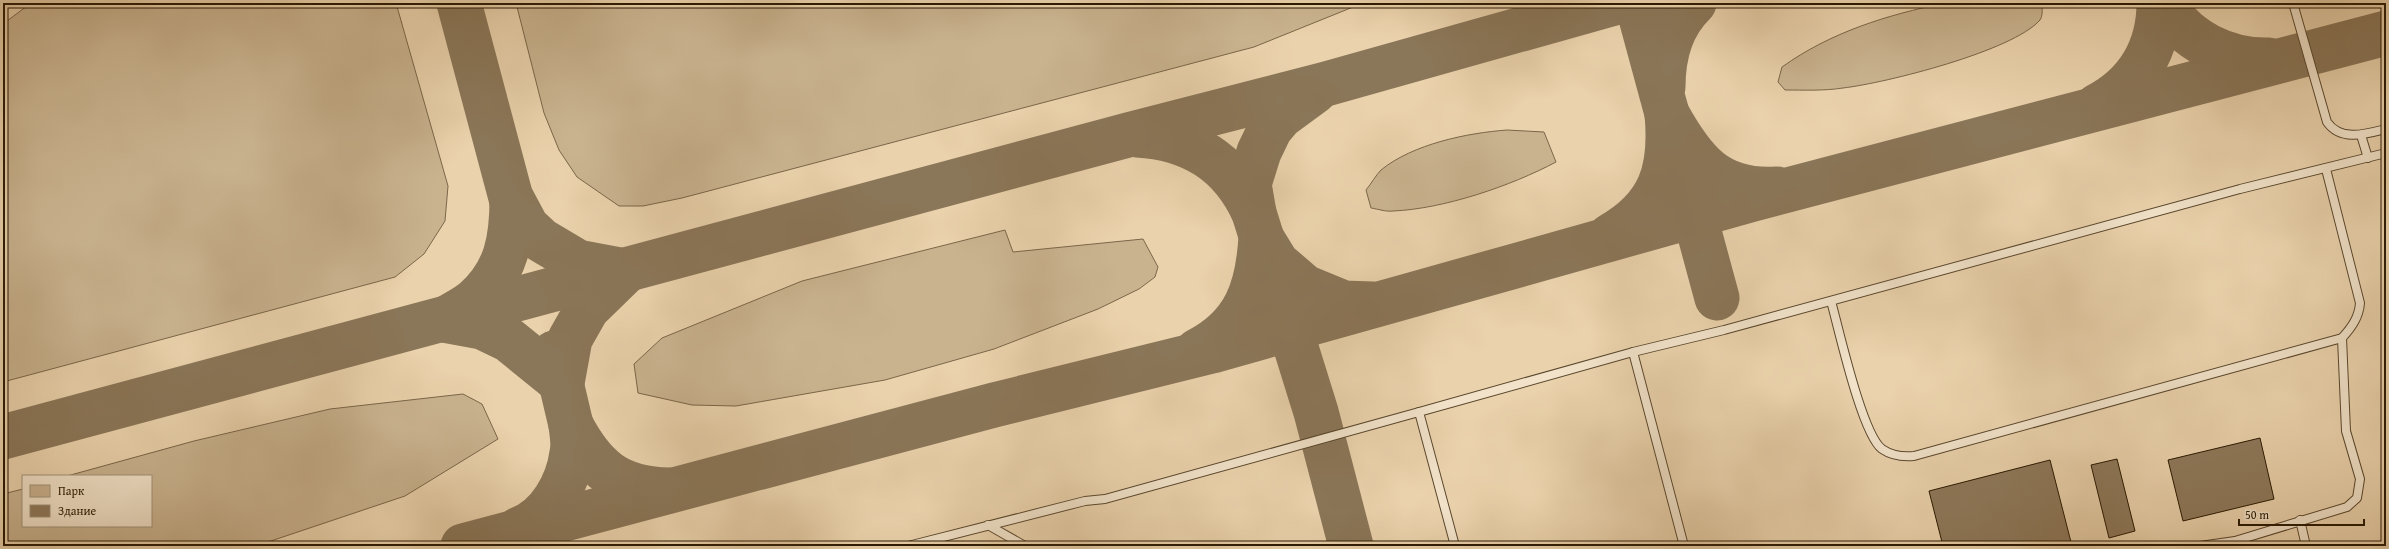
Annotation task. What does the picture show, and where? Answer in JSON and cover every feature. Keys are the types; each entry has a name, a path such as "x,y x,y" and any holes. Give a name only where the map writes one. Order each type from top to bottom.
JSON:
{"lane":[{"path":"2293,3 2327,122 2335,131 2342,134 2361,136 2386,129"},
{"path":"2361,136 2368,158"},
{"path":"908,546 1085,501 1105,499 1633,352 1724,330 2240,190 2386,154"},
{"path":"1831,301 1866,425 1881,448 1894,456 1904,457 2342,338 2354,323 2360,311 2360,303 2326,169"},
{"path":"2200,546 2236,544 2300,520 2347,507 2358,498 2360,479 2346,431 2342,338"},
{"path":"1633,352 1684,546"},
{"path":"1419,412 1455,546"},
{"path":"2300,520 2306,546"},
{"path":"988,525 1025,546"},
{"path":"2149,546 2174,546"}],"green space":[{"path":"31,3 396,3 448,186 445,221 424,254 395,277 3,382 3,24"},
{"path":"516,3 1363,3 1254,47 682,198 643,206 619,206 577,177 559,150 544,113"},
{"path":"1945,3 2038,3 2042,5 2042,14 2040,20 2026,32 2004,43 1948,64 1888,80 1829,90 1785,90 1778,82 1782,67 1820,44 1860,26 1881,19"},
{"path":"1507,130 1544,132 1556,162 1519,180 1455,201 1433,206 1393,211 1371,208 1366,190 1377,174 1394,161 1409,153 1441,141 1475,134"},
{"path":"1005,230 1013,252 1143,239 1158,267 1155,277 1139,289 1098,309 994,349 885,380 736,406 692,405 638,393 634,364 662,338 802,281"},
{"path":"463,394 482,404 498,439 405,496 256,546 3,546 3,494 22,489 22,527 152,527 152,475 71,475 194,441 330,409"}],"building":[{"path":"2260,438 2274,499 2183,521 2168,460"},
{"path":"2117,459 2135,531 2109,538 2091,465"},
{"path":"2050,460 2072,546 1943,546 1929,491"},
{"path":"2359,542 2360,546 2344,546"}],"taxiway":[{"path":"459,3 519,228"},
{"path":"3,437 1128,135 1326,84 1614,3"},
{"path":"1637,3 1717,298"},
{"path":"1663,87 1663,75 1667,53 1674,31 1679,21 1694,3"},
{"path":"2097,106 2124,87 2135,76 2143,64 2155,35 2159,3"},
{"path":"2164,3 2183,28 2195,38 2209,46 2238,57 2269,60"},
{"path":"463,546 994,405 1212,351 1753,199 2386,33"},
{"path":"1254,213 1249,184 1259,152 1270,129 1281,116 1315,91"},
{"path":"1610,236 1627,225 1641,213 1652,199 1660,185 1665,170 1667,153 1667,114 1687,146 1709,171 1738,186 1756,189 1777,189"},
{"path":"1137,135 1175,141 1207,156 1234,180 1245,195 1254,213 1316,412 1351,546"},
{"path":"512,199 527,227 541,240 578,262 626,271 587,309 570,339 562,383 509,340 482,327 444,320 468,306 475,300 486,289 501,266 509,241 512,199"},
{"path":"1197,351 1214,341 1227,330 1238,317 1246,304 1257,273 1261,237 1277,263 1305,287 1344,303 1372,304"},
{"path":"554,353 571,425"},
{"path":"519,529 530,524 539,517 548,508 561,488 570,465 573,450 571,425 589,454 610,474 635,486 669,490"}]}
